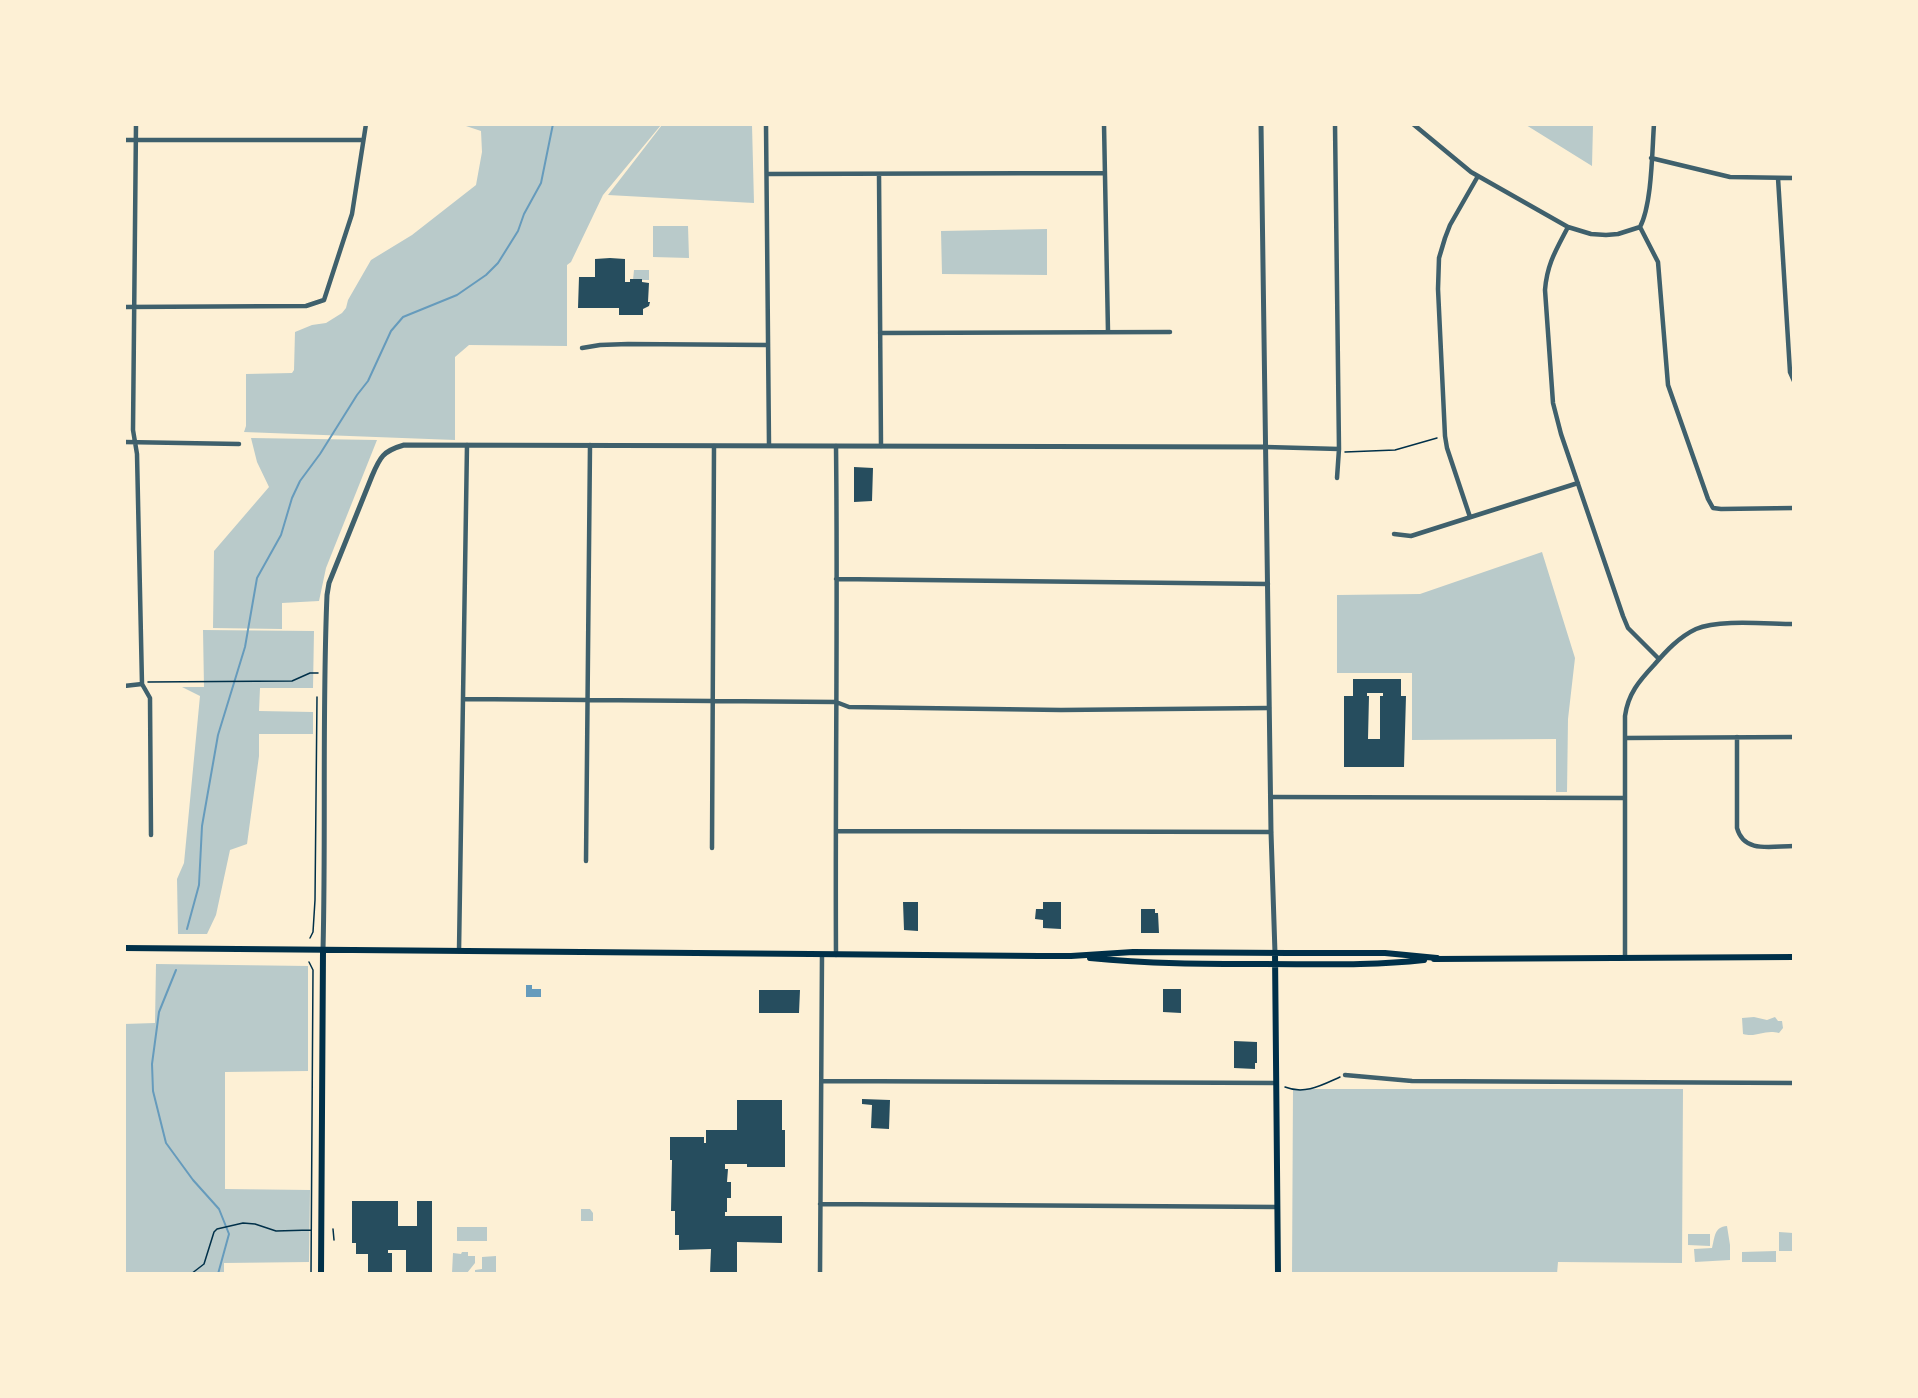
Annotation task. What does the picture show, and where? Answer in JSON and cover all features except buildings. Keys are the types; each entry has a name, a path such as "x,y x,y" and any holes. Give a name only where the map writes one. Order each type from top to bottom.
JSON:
{"main road":[{"path":"124,948 822,955 1071,956 1132,952 1385,953 1437,958 1794,957"},
{"path":"321,1274 323,950"},
{"path":"1275,953 1278,1274"},
{"path":"1071,956 1132,962 1276,964 1384,964 1437,958"}],"street":[{"path":"136,124 133,430 137,477 142,684 150,698 151,835"},
{"path":"124,307 306,306 324,300 352,214 366,124"},
{"path":"766,124 769,446"},
{"path":"1104,124 1108,332"},
{"path":"1261,124 1271,832 1275,953"},
{"path":"1335,124 1339,449 1337,478"},
{"path":"1413,124 1478,176 1568,227 1591,234 1606,235 1640,227 1645,218 1654,124"},
{"path":"124,140 363,140"},
{"path":"1651,158 1730,177 1794,178"},
{"path":"767,174 1104,173"},
{"path":"879,174 881,446"},
{"path":"1470,517 1445,436 1438,271 1445,238 1478,176"},
{"path":"1778,178 1790,372 1794,381"},
{"path":"1568,227 1548,265 1545,290 1553,403 1626,623 1659,659"},
{"path":"1640,227 1658,262 1668,385 1708,499 1713,508 1794,508"},
{"path":"1784,282 1794,282"},
{"path":"880,333 1170,332"},
{"path":"582,348 619,344 767,345"},
{"path":"124,442 239,444"},
{"path":"323,950 327,595 329,583 372,476 380,459 391,448 404,445 590,445 1339,449"},
{"path":"459,951 467,445"},
{"path":"586,861 590,445"},
{"path":"712,848 714,446"},
{"path":"836,446 838,642 836,955"},
{"path":"1394,534 1412,536 1578,483"},
{"path":"837,579 1268,584"},
{"path":"1625,957 1625,716 1629,697 1638,682 1659,659 1685,636 1703,627 1718,624 1794,624"},
{"path":"124,686 142,684"},
{"path":"462,699 836,702 849,707 867,708 1061,710 1269,708"},
{"path":"1737,737 1737,828 1739,836 1751,845 1794,846"},
{"path":"1625,738 1794,737"},
{"path":"1271,797 1625,798"},
{"path":"837,831 1271,832"},
{"path":"820,1274 822,955"},
{"path":"1345,1075 1412,1081 1794,1083"},
{"path":"822,1081 1276,1083"},
{"path":"820,1204 1278,1207"}],"path":[{"path":"1344,452 1395,450 1439,438"},
{"path":"151,681 282,682 292,681 310,672 318,672"},
{"path":"310,938 313,932 315,900 317,694"},
{"path":"309,962 313,970 313,1230 310,1274"},
{"path":"1276,1083 1288,1089 1311,1090 1345,1075"},
{"path":"191,1274 204,1264 214,1232 220,1228 233,1224 255,1224 276,1231 313,1230"},
{"path":"333,1229 334,1240"}],"shaded area":[{"path":"463,125 661,125 603,195 571,262 567,265 567,346 469,345 455,357 455,440 244,432 246,374 292,373 295,332 312,325 326,323 342,313 371,260 412,235 476,185 482,152 481,131"},
{"path":"662,125 752,125 754,203 608,195"},
{"path":"1526,125 1593,125 1592,166"},
{"path":"653,226 688,226 689,258 653,257"},
{"path":"1047,229 1047,275 942,274 941,231"},
{"path":"634,270 649,270 649,280 633,280"},
{"path":"251,438 377,440 326,568 319,601 282,603 282,629 213,628 214,551 269,487 257,462"},
{"path":"1542,552 1575,658 1568,719 1567,792 1556,792 1556,739 1412,740 1412,673 1337,673 1337,595 1420,594"},
{"path":"203,630 314,631 313,688 260,688 259,711 313,712 313,734 259,734 259,756 247,844 230,850 216,915 207,934 178,934 177,879 184,863 200,696 182,687 204,687"},
{"path":"156,964 308,966 308,1071 225,1072 225,1189 310,1190 309,1262 224,1263 224,1273 125,1273 124,1024 155,1023"},
{"path":"1754,1017 1767,1020 1775,1017 1778,1021 1782,1021 1783,1028 1779,1033 1743,1034 1742,1018"},
{"path":"1293,1089 1683,1089 1682,1263 1558,1262 1557,1274 1292,1274"},
{"path":"581,1209 590,1209 593,1213 593,1221 581,1221"},
{"path":"1727,1226 1730,1260 1695,1262 1694,1249 1712,1248 1717,1230"},
{"path":"457,1227 487,1227 487,1241 457,1241"},
{"path":"1779,1232 1793,1233 1793,1251 1779,1251"},
{"path":"1688,1234 1710,1234 1710,1246 1688,1245"},
{"path":"1776,1251 1776,1262 1742,1262 1742,1252"},
{"path":"468,1252 468,1256 475,1256 475,1263 467,1273 452,1273 453,1253 461,1254"},
{"path":"496,1256 496,1272 475,1273 475,1270 482,1269 482,1257"}],"water":[{"path":"526,985 532,985 532,989 541,989 541,997 526,997"}],"waterway":[{"path":"187,929 199,885 202,826 218,735 245,647 257,578 281,535 292,498 300,481 368,381 391,331 403,317 457,295 486,275 498,263 518,231 524,214 541,183 553,124"},
{"path":"176,970 159,1012 152,1064 153,1091 166,1143 193,1180 219,1209 229,1234 218,1274"}]}
